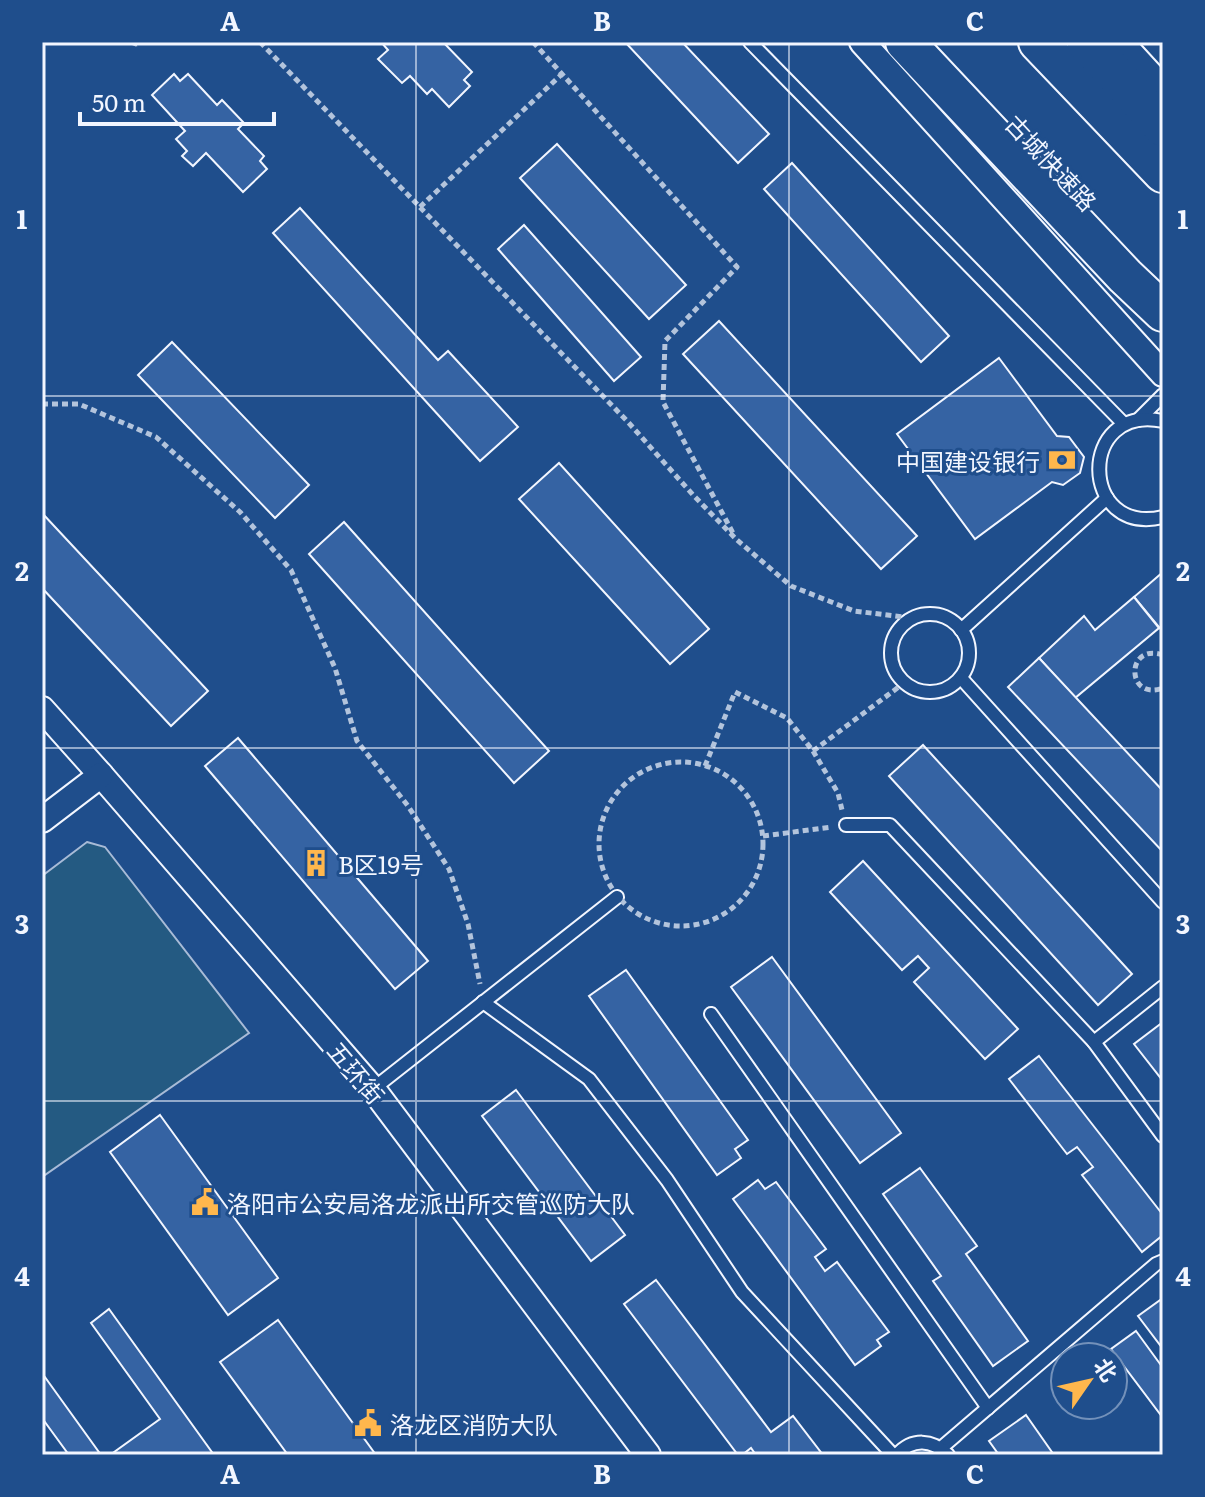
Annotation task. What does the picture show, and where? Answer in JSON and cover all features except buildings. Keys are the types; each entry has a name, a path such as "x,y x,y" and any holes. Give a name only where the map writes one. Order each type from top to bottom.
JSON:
{"highway":[{"path":"905,42 1125,276 1163,312"},
{"name":"古城快速路","path":"942,42 1163,282"},
{"path":"1038,42 1163,173"},
{"path":"1086,42 1163,127"}],"street":[{"path":"862,42 1163,374"},
{"path":"1121,42 1163,88"},
{"name":"五环街","path":"42,709 373,1089 648,1455"},
{"path":"42,820 101,775"}],"lane":[{"path":"750,42 1124,424"},
{"path":"1138,420 1163,395"},
{"path":"1163,421 1138,420 1124,424 1111,435 1102,449 1098,466 1099,483 1119,511 1134,518 1163,517"},
{"path":"961,630 1107,498"},
{"path":"925,614 939,615 951,620 961,630 968,641 969,654 961,678 952,686 940,692 927,693 904,683 896,673 890,648 901,626 912,618 925,614"},
{"path":"961,678 1163,902"},
{"path":"846,825 890,825 1094,1042 1163,1136"},
{"path":"373,1089 617,897"},
{"path":"1094,1042 1163,987"},
{"path":"483,1002 589,1079 667,1180 742,1292 895,1455 911,1444 921,1442 932,1443 944,1452 988,1408 1163,1261"},
{"path":"711,1014 988,1408"}],"path":[{"path":"131,42 142,42"},
{"path":"260,42 628,422 737,540 791,586 854,611 912,618"},
{"path":"533,42 737,267 665,341 663,402 737,540"},
{"path":"420,207 562,74"},
{"path":"42,404 79,404 156,437 240,512 291,570 335,668 357,741 408,806 449,869 468,924 483,1002"},
{"path":"1163,655 1151,652 1140,657 1134,675 1146,690 1163,688"},
{"path":"813,751 904,683"},
{"path":"705,766 735,692 787,718 813,751 838,793 846,825 763,836"},
{"path":"693,762 720,771 742,788 756,811 763,836 761,862 752,887 735,906 712,920 687,926 661,924 637,914 617,897 603,872 598,844 603,816 617,791 638,773 664,763 693,762"}],"shaded area":[{"path":"87,842 105,847 249,1033 42,1177 42,876"}],"place":[{"name":"中国建设银行","path":"1062,460"},
{"name":"B区19号","path":"316,863"},
{"name":"洛阳市公安局洛龙派出所交管巡防大队","path":"205,1202"},
{"name":"洛龙区消防大队","path":"368,1423"}]}
